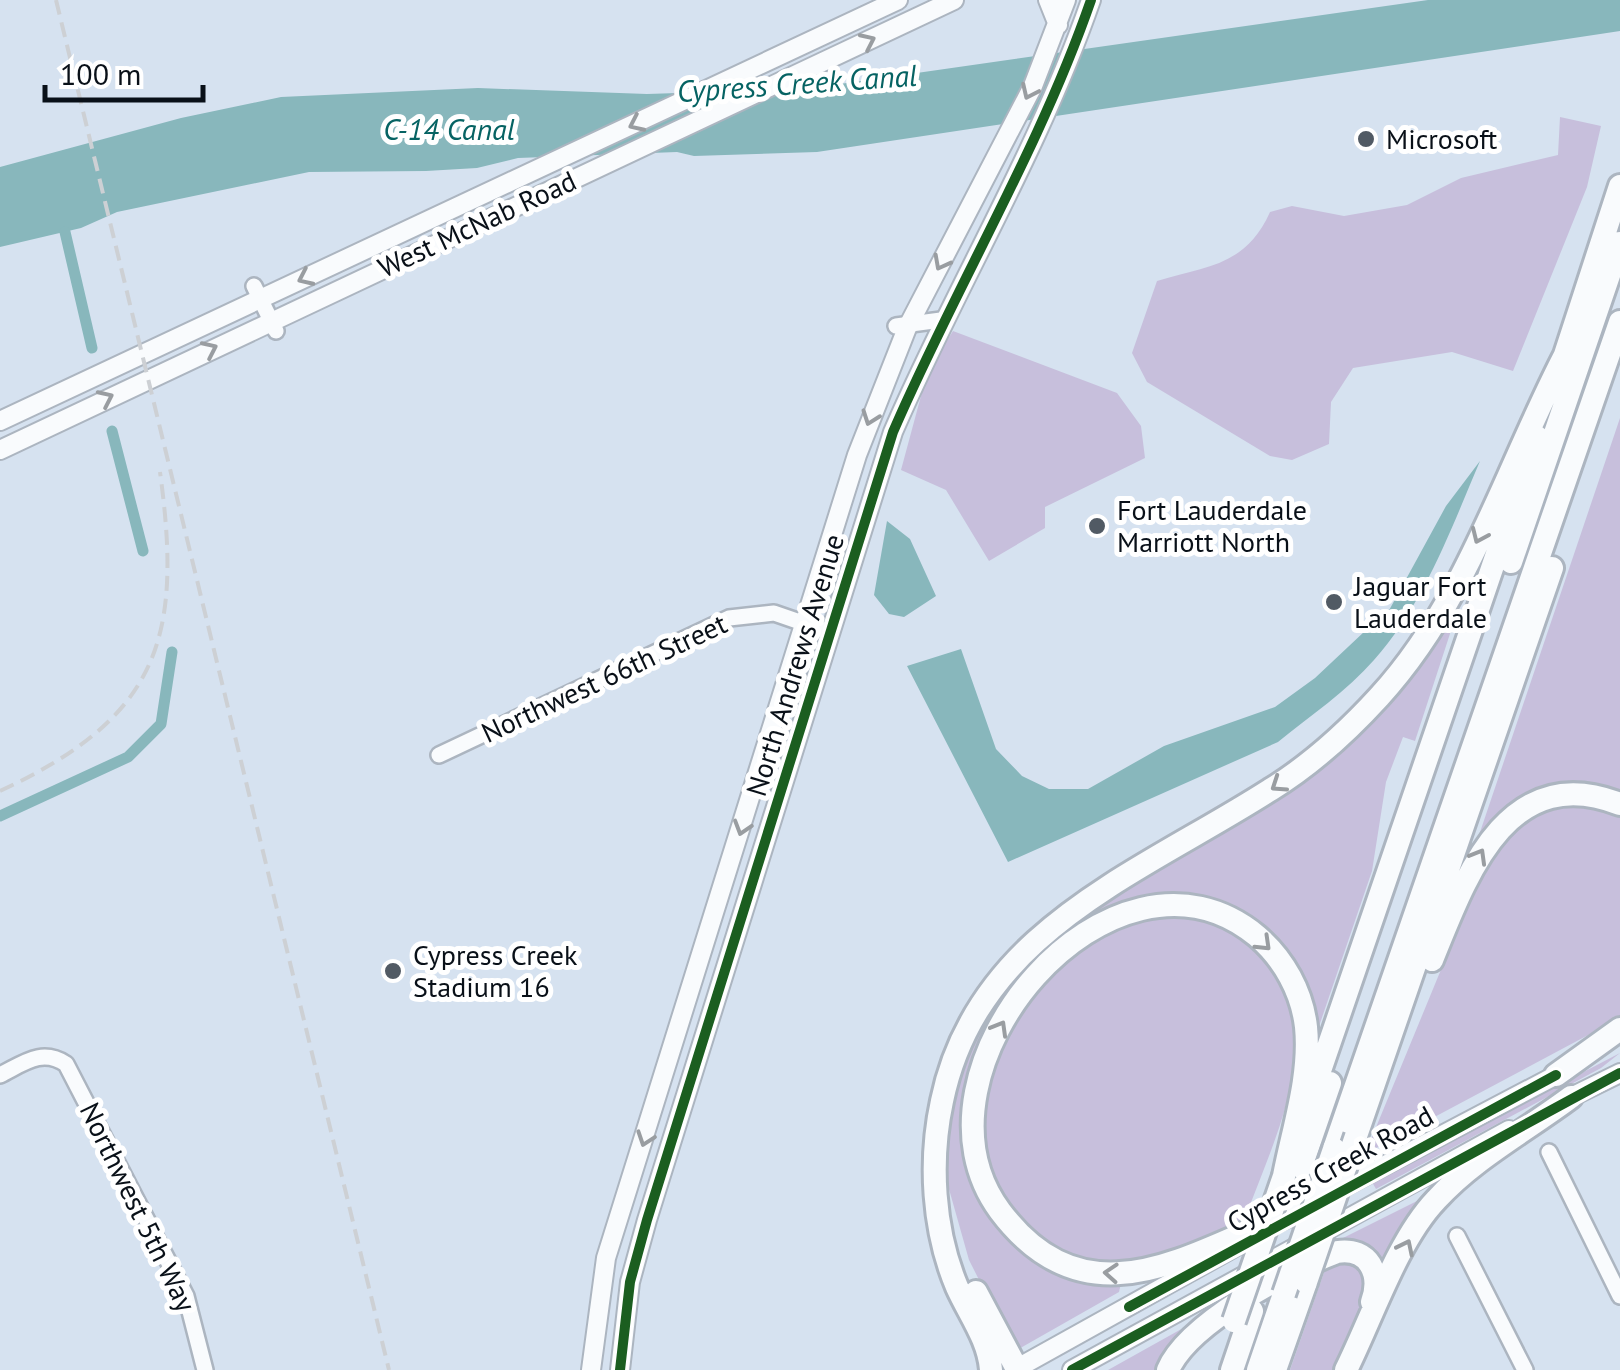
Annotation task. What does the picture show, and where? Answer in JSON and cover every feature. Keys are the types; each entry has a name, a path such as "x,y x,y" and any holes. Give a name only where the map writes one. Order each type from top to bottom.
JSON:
{"highway":[{"path":"1293,1172 1620,186"},
{"path":"1217,1370 1243,1316 1620,243"},
{"path":"1258,1370 1620,322"},
{"path":"990,1370 985,1344 946,1258 938,1228 936,1138 946,1082 966,1028 997,978 1036,937 1070,911 1291,776 1380,696 1445,606 1523,434 1566,353"},
{"path":"1275,1370 1620,370"},
{"path":"1379,1071 1418,994 1468,876 1496,832 1514,815 1548,799 1587,796 1620,804"},
{"path":"1293,1172 1306,1060 1304,1013 1292,980 1269,947 1238,922 1211,910 1168,905 1139,909 1074,942 1018,998 982,1064 971,1119 973,1145 984,1182 1017,1230 1062,1262 1096,1272 1152,1271 1300,1210"},
{"path":"1556,1075 1620,1028"},
{"path":"1347,1368 1410,1238 1429,1208 1459,1178 1571,1098"},
{"path":"938,1196 963,1268 1024,1368"},
{"path":"1168,1370 1186,1340 1206,1323 1324,1257 1348,1250 1368,1261 1377,1284 1347,1368"},
{"path":"1232,1370 1243,1316"}],"main road":[{"name":"West McNab Road","path":"0,421 257,293 552,163 898,0"},
{"name":"West McNab Road","path":"0,450 64,417 273,326 610,161 954,0"},
{"path":"1048,0 1058,25"},
{"name":"North Andrews Avenue","path":"591,1370 606,1258 857,455 901,327 1008,136 1066,0"},
{"name":"North Andrews Avenue","path":"620,1370 630,1282 647,1220 893,432 941,320 1039,132 1091,0"},
{"path":"816,39 826,60"},
{"path":"54,396 64,417"},
{"name":"Cypress Creek Road","path":"1024,1368 1300,1210 1620,1043"},
{"name":"Cypress Creek Road","path":"1072,1370 1620,1073"}],"street":[{"path":"257,293 273,326"},
{"path":"901,327 941,320"},
{"name":"Northwest 66th Street","path":"439,756 729,618 774,613 829,632"},
{"name":"Northwest 5th Way","path":"0,1075 38,1056 52,1055 66,1064 178,1281 191,1311 205,1370"},
{"path":"1549,1152 1620,1296"},
{"path":"1457,1236 1524,1370"}],"shaded area":[{"path":"1560,117 1601,126 1587,187 1513,371 1452,352 1353,368 1331,402 1329,444 1292,460 1270,456 1147,382 1132,353 1157,281 1208,267 1237,254 1260,230 1270,212 1292,206 1344,216 1407,205 1461,178 1558,155"},
{"path":"953,331 1117,393 1141,426 1145,458 1045,507 1045,528 989,561 946,490 901,470 928,370"},
{"path":"1620,418 1620,799 1609,795 1496,821 1477,841"},
{"path":"1461,600 1415,741 1403,737 1386,782 1372,871 1316,1035 1303,988 1197,902 1080,932 971,1082 1002,1222 1122,1279 1119,1292 1015,1351 969,1260 947,1182 950,1100 984,1011 1053,933 1280,793"},
{"path":"1573,801 1620,810 1620,1018 1365,1154 1487,858 1531,813"},
{"path":"1181,912 1239,932 1259,948 1274,970 1292,1014 1295,1044 1286,1104 1245,1219 1163,1256 1128,1265 1090,1265 1035,1235 1000,1197 983,1155 981,1111 991,1067 1012,1024 1040,985 1075,952 1121,922"},
{"path":"1620,1053 1601,1068 1376,1189 1372,1182"},
{"path":"1425,1197 1387,1272 1337,1241"},
{"path":"1337,1258 1364,1265 1370,1293 1336,1370 1290,1370 1327,1264"},
{"path":"1185,1327 1160,1370 1108,1370"}],"water":[{"name":"C-14 Canal","path":"1428,0 1620,0 1620,31 817,152 518,158 477,168 309,172 117,212 81,228 0,247 0,167 181,118 281,97 478,88 647,94 805,89"},
{"path":"1480,461 1435,565 1408,615 1374,660 1340,693 1278,742 1008,862 907,666 961,649 996,749 1022,776 1049,789 1088,789 1164,746 1275,707 1315,678 1365,631 1381,625 1446,506"},
{"path":"887,521 910,539 936,596 904,617 889,614 874,595"}],"waterway":[{"path":"65,232 92,348"},
{"path":"112,431 143,551"},
{"path":"0,816 128,757 161,724 172,652"}],"railway":[{"path":"56,0 389,1370"},
{"path":"0,791 53,763 95,733 127,702 148,666 161,627 167,582 160,472"}],"cycle path":[{"path":"620,1370 630,1282 647,1220 893,432 1047,110 1091,0"},
{"path":"1072,1370 1620,1073"},
{"path":"1129,1307 1556,1075"}],"place":[{"name":"Microsoft","path":"1366,139"},
{"name":"Fort Lauderdale Marriott North","path":"1097,526"},
{"name":"Jaguar Fort Lauderdale","path":"1334,602"},
{"name":"Cypress Creek Stadium 16","path":"393,971"}],"water label":[{"name":"Cypress Creek Canal","path":"797,84"}]}
